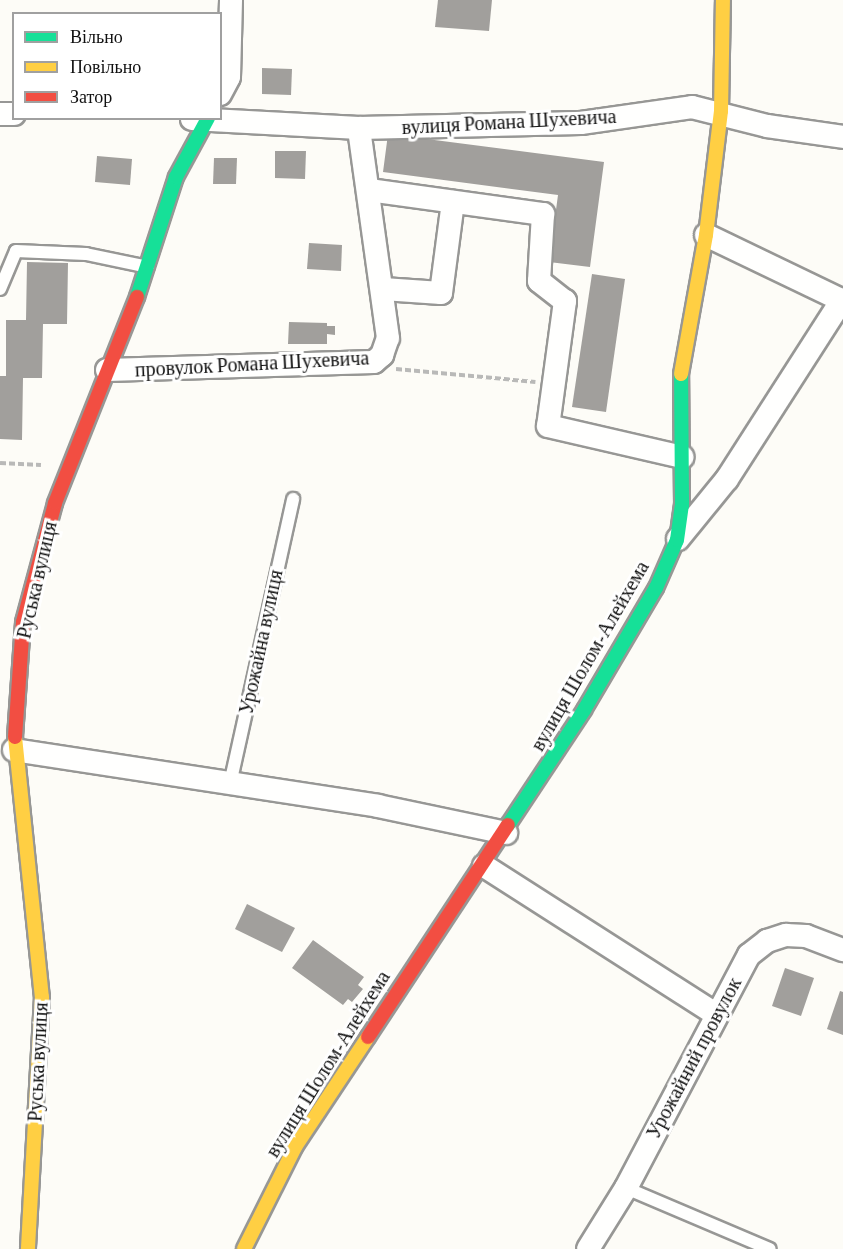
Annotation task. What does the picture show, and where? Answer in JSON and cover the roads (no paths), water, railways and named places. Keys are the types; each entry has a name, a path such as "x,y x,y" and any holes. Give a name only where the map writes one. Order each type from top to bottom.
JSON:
{"street":[{"path":"222,90 229,77 231,0"},
{"name":"вулиця Шолом-Алейхема","path":"243,1249 295,1147 387,1004 506,832 656,588 677,540 682,457 681,364 706,235 721,111 723,0"},
{"name":"вулиця Романа Шухевича","path":"219,120 359,128 580,123 692,107 721,111 767,126 843,137"},
{"name":"Руська вулиця","path":"28,1249 42,997 10,801 23,622 55,503 149,267 176,177 202,120"},
{"name":"провулок Романа Шухевича","path":"107,370 374,362 382,355 388,338 359,128"},
{"path":"369,190 543,214 539,281 565,301 548,426 682,457"},
{"path":"383,289 441,293 453,202"},
{"path":"677,540 727,479 842,300 706,235"},
{"path":"14,750 378,806 506,832"},
{"path":"484,866 716,1014"},
{"name":"Урожайний провулок","path":"588,1249 626,1188 749,954 767,941 786,935 806,936 843,950"}],"lane":[{"path":"0,289 16,251 86,254 149,267"},
{"name":"Урожайна вулиця","path":"230,784 293,499"},
{"path":"626,1188 770,1249"}]}
